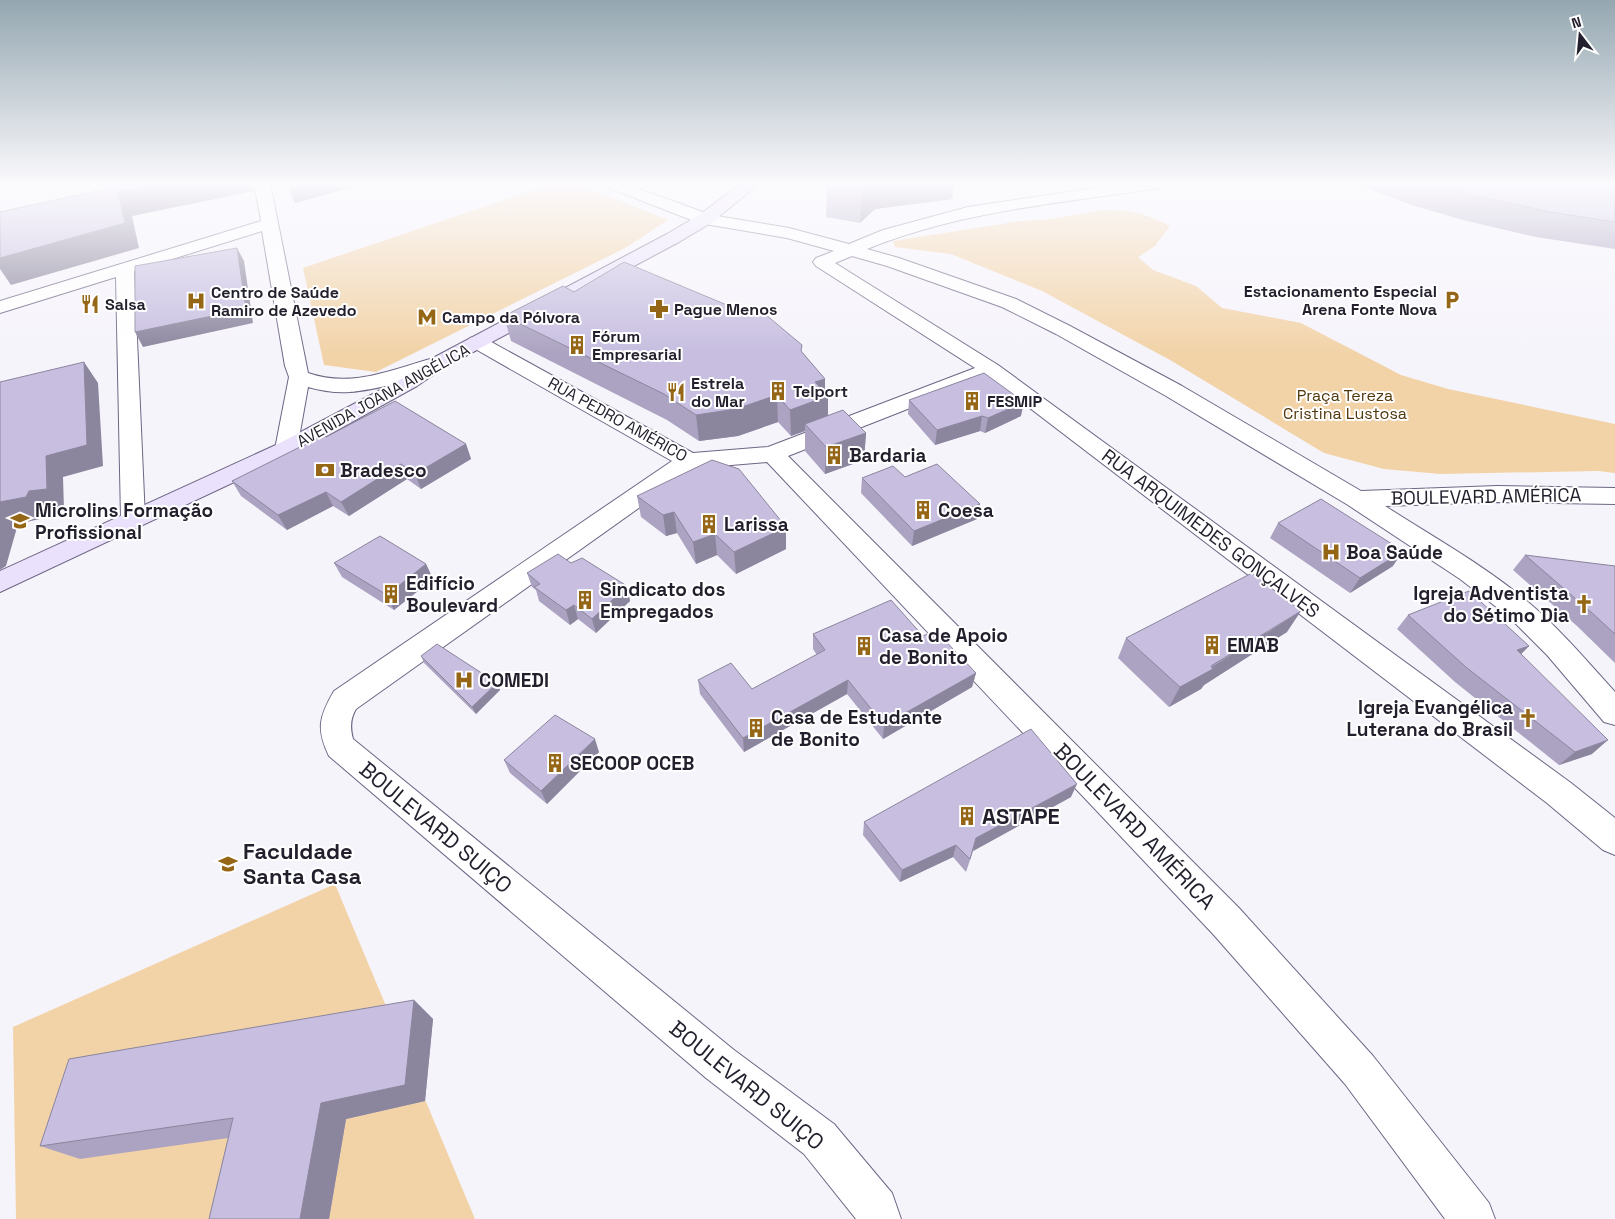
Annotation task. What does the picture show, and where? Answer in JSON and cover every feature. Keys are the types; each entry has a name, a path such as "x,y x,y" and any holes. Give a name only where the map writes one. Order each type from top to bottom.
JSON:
{"main road":[{"name":"AVENIDA JOANA ANGÉLICA","path":"0,582 286,449 410,382 438,363 669,240"}],"street":[{"path":"0,306 218,240"},
{"path":"273,240 295,366 299,377 286,449"},
{"path":"816,240 946,279 1018,308 1174,391 1357,499 1469,572 1518,609 1557,647 1615,713"},
{"path":"851,249 874,240"},
{"name":"RUA ARQUIMEDES GONÇALVES","path":"851,249 822,262 991,369 1559,793 1615,840"},
{"path":"125,268 133,519"},
{"name":"RUA PEDRO AMÉRICO","path":"477,342 690,461 772,454 991,369"},
{"path":"299,377 314,384 353,386 397,377 438,363"},
{"name":"BOULEVARD AMÉRICA","path":"772,454 1226,920 1359,1070 1473,1219"},
{"name":"BOULEVARD SUIÇO","path":"690,461 345,700 337,713 333,729 340,748 720,1064 820,1139 876,1209 879,1219"},
{"name":"BOULEVARD AMÉRICA","path":"1357,499 1497,494 1615,496"}],"green space":[{"path":"386,240 638,240 376,372 324,365 303,268"},
{"name":"Praça Tereza Cristina Lustosa","path":"1160,240 1155,246 1138,257 1153,270 1196,286 1222,308 1301,323 1401,375 1448,389 1615,424 1615,473 1598,471 1440,474 1384,469 1324,453 1170,360 1042,291 951,254 895,247 893,241"},
{"path":"335,884 475,1219 16,1219 13,1027"}],"building":[{"path":"0,240 65,240 0,258"},
{"name":"Centro de Saúde Ramiro de Azevedo","path":"237,248 246,309 135,332 135,266"},
{"path":"624,262 746,313 759,309 802,345 801,351 825,379 815,382 828,396 790,410 777,395 736,409 696,415 664,394 504,316 563,286 574,292"},
{"path":"84,362 87,445 46,456 47,489 29,491 26,497 0,502 0,382"},
{"path":"984,373 1024,402 988,418 982,416 937,430 909,400"},
{"path":"395,401 466,444 415,474 401,464 341,502 326,492 278,515 232,481 324,435 326,437"},
{"path":"843,410 866,433 826,447 805,424"},
{"path":"712,460 739,469 786,527 734,552 715,534 693,542 674,512 663,515 637,496"},
{"name":"Coesa","path":"937,464 980,504 914,531 862,478 893,466 905,477"},
{"path":"1321,499 1403,551 1360,578 1278,523"},
{"path":"380,536 426,564 387,595 334,563"},
{"name":"Sindicato dos Empregados","path":"558,554 571,563 582,558 627,586 592,619 574,605 566,610 534,587 540,584 527,573"},
{"path":"1525,555 1615,566 1615,634 1591,612"},
{"name":"EMAB","path":"1252,573 1301,611 1211,666 1213,669 1180,687 1126,638"},
{"path":"1469,591 1529,646 1517,650 1608,740 1575,752 1467,668 1408,615"},
{"path":"891,600 923,636 935,630 976,673 884,725 848,680 743,738 698,680 731,663 752,689 825,650 813,634"},
{"name":"COMEDI","path":"437,644 497,683 472,707 421,656"},
{"name":"SECOOP OCEB","path":"555,715 595,739 541,791 504,760"},
{"name":"ASTAPE","path":"1031,729 1077,784 976,838 970,859 956,845 902,870 864,822"},
{"path":"414,1000 405,1085 321,1103 300,1219 209,1219 233,1118 40,1146 69,1059"}],"place":[{"name":"Estacionamento Especial Arena Fonte Nova","path":"1452,300"},
{"name":"Centro de Saúde Ramiro de Azevedo","path":"196,301"},
{"name":"Salsa","path":"90,304"},
{"name":"Pague Menos","path":"659,309"},
{"name":"Campo da Pólvora","path":"427,317"},
{"name":"Fórum Empresarial","path":"577,345"},
{"name":"Telport","path":"778,391"},
{"name":"Estrela do Mar","path":"676,392"},
{"name":"FESMIP","path":"972,401"},
{"name":"Bardaria","path":"834,455"},
{"name":"Bradesco","path":"325,470"},
{"name":"Coesa","path":"923,510"},
{"name":"Microlins Formação Profissional","path":"20,521"},
{"name":"Larissa","path":"709,524"},
{"name":"Boa Saúde","path":"1331,552"},
{"name":"Edifício Boulevard","path":"391,594"},
{"name":"Sindicato dos Empregados","path":"585,600"},
{"name":"Igreja Adventista do Sétimo Dia","path":"1584,604"},
{"name":"EMAB","path":"1212,645"},
{"name":"Casa de Apoio de Bonito","path":"864,646"},
{"name":"COMEDI","path":"464,680"},
{"name":"Igreja Evangélica Luterana do Brasil","path":"1528,718"},
{"name":"Casa de Estudante de Bonito","path":"756,728"},
{"name":"SECOOP OCEB","path":"555,763"},
{"name":"ASTAPE","path":"967,816"},
{"name":"Faculdade Santa Casa","path":"228,864"}]}
